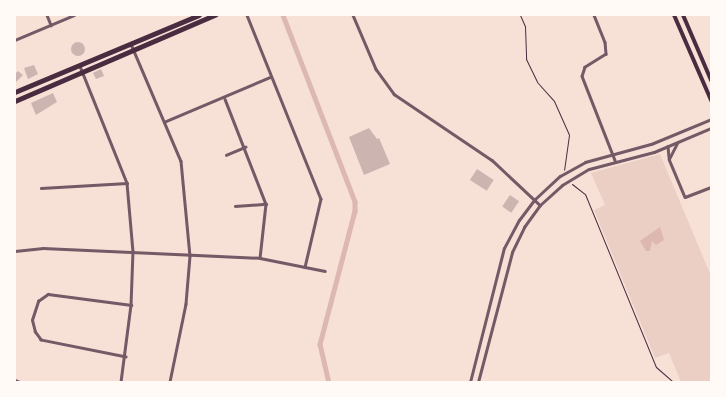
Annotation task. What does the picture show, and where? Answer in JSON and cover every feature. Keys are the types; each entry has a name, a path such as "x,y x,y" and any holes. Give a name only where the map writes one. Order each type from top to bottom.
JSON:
{"highway":[{"path":"15,92 198,15"},
{"path":"15,101 215,15"}],"main road":[{"path":"674,15 711,100"},
{"path":"683,15 711,80"}],"street":[{"path":"47,15 51,25"},
{"path":"15,40 74,15"},
{"path":"247,15 270,77 321,199 305,267"},
{"path":"353,15 376,69 394,94 492,160 540,205"},
{"path":"594,15 605,42 606,54 585,67 582,76 615,160"},
{"path":"130,43 180,161 190,256 186,304 170,382"},
{"path":"79,64 127,184 133,251 131,305 126,357 121,382"},
{"path":"164,122 225,99 270,77"},
{"path":"225,99 266,204 260,258"},
{"path":"470,382 501,261 514,227 535,199 564,173 613,152 651,144 711,118"},
{"path":"478,382 509,263 518,238 540,205 577,175 615,160 668,146 711,128"},
{"path":"669,158 677,142"},
{"path":"668,146 669,158 685,197 711,186"},
{"path":"226,155 245,147"},
{"path":"41,188 127,184"},
{"path":"235,206 266,204"},
{"path":"15,251 43,248 260,258 325,271"},
{"path":"501,261 509,263"},
{"path":"126,357 41,340 35,332 32,320 38,302 48,294 131,305"},
{"path":"15,380 20,382"}],"path":[{"path":"520,15 525,29 526,59 536,82 554,101 570,138 564,173"},
{"path":"572,184 585,194 592,218 656,367 673,382"}],"shaded area":[{"path":"660,154 711,276 711,382 681,382 669,353 655,358 594,210 605,205 591,173"},
{"path":"660,227 664,240 656,245 652,241 650,251 646,251 640,241"}],"building":[{"path":"75,42 81,42 85,49 81,56 75,56 71,52 71,46"},
{"path":"34,65 38,74 28,79 24,68"},
{"path":"101,69 104,76 96,79 93,73"},
{"path":"18,71 23,75 15,83 15,74"},
{"path":"53,93 57,102 36,115 31,103"},
{"path":"369,128 377,139 379,138 390,164 364,175 349,137"},
{"path":"477,169 494,180 487,191 470,180"},
{"path":"510,195 519,201 511,213 502,207"}],"waterway":[{"path":"283,15 355,202 355,211 320,344 329,382"}]}
